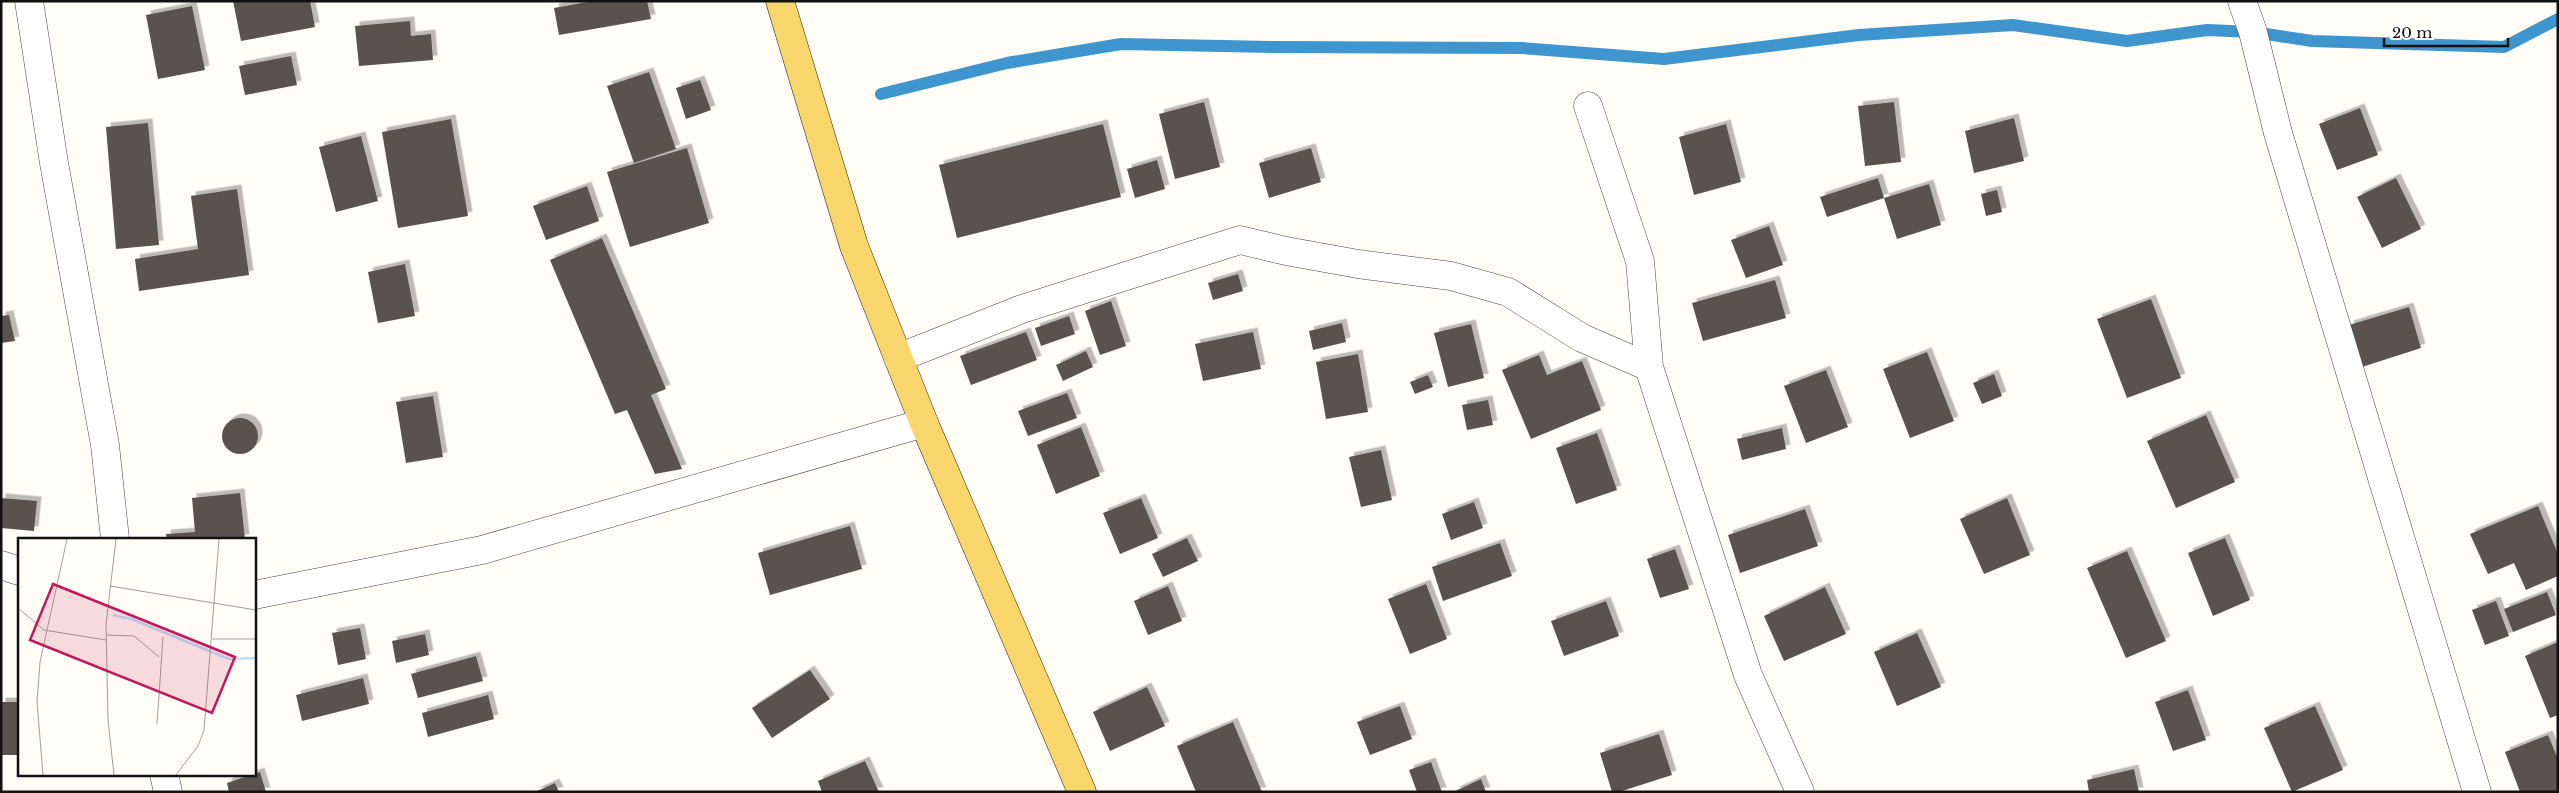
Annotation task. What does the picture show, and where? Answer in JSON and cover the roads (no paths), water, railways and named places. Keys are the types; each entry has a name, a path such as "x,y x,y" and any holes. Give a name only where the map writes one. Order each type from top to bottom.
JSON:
{"main road":[{"path":"780,1 854,246 924,423 1082,792"}],"street":[{"path":"29,1 54,163 105,445 115,538"},
{"path":"2242,1 2253,32 2281,142 2477,792"},
{"path":"1588,106 1640,261 1649,367 1748,675 1800,792"},
{"path":"898,358 1022,309 1240,240 1286,251 1358,264 1451,276 1508,292 1582,338 1649,367"},
{"path":"255,595 482,550 924,423"},
{"path":"1,565 18,571"},
{"path":"164,776 168,792"}],"waterway":[{"path":"881,94 1007,63 1121,44 1522,48 1664,59 1859,35 2013,25 2127,41 2207,30 2253,32 2312,41 2504,47 2558,19"}]}
